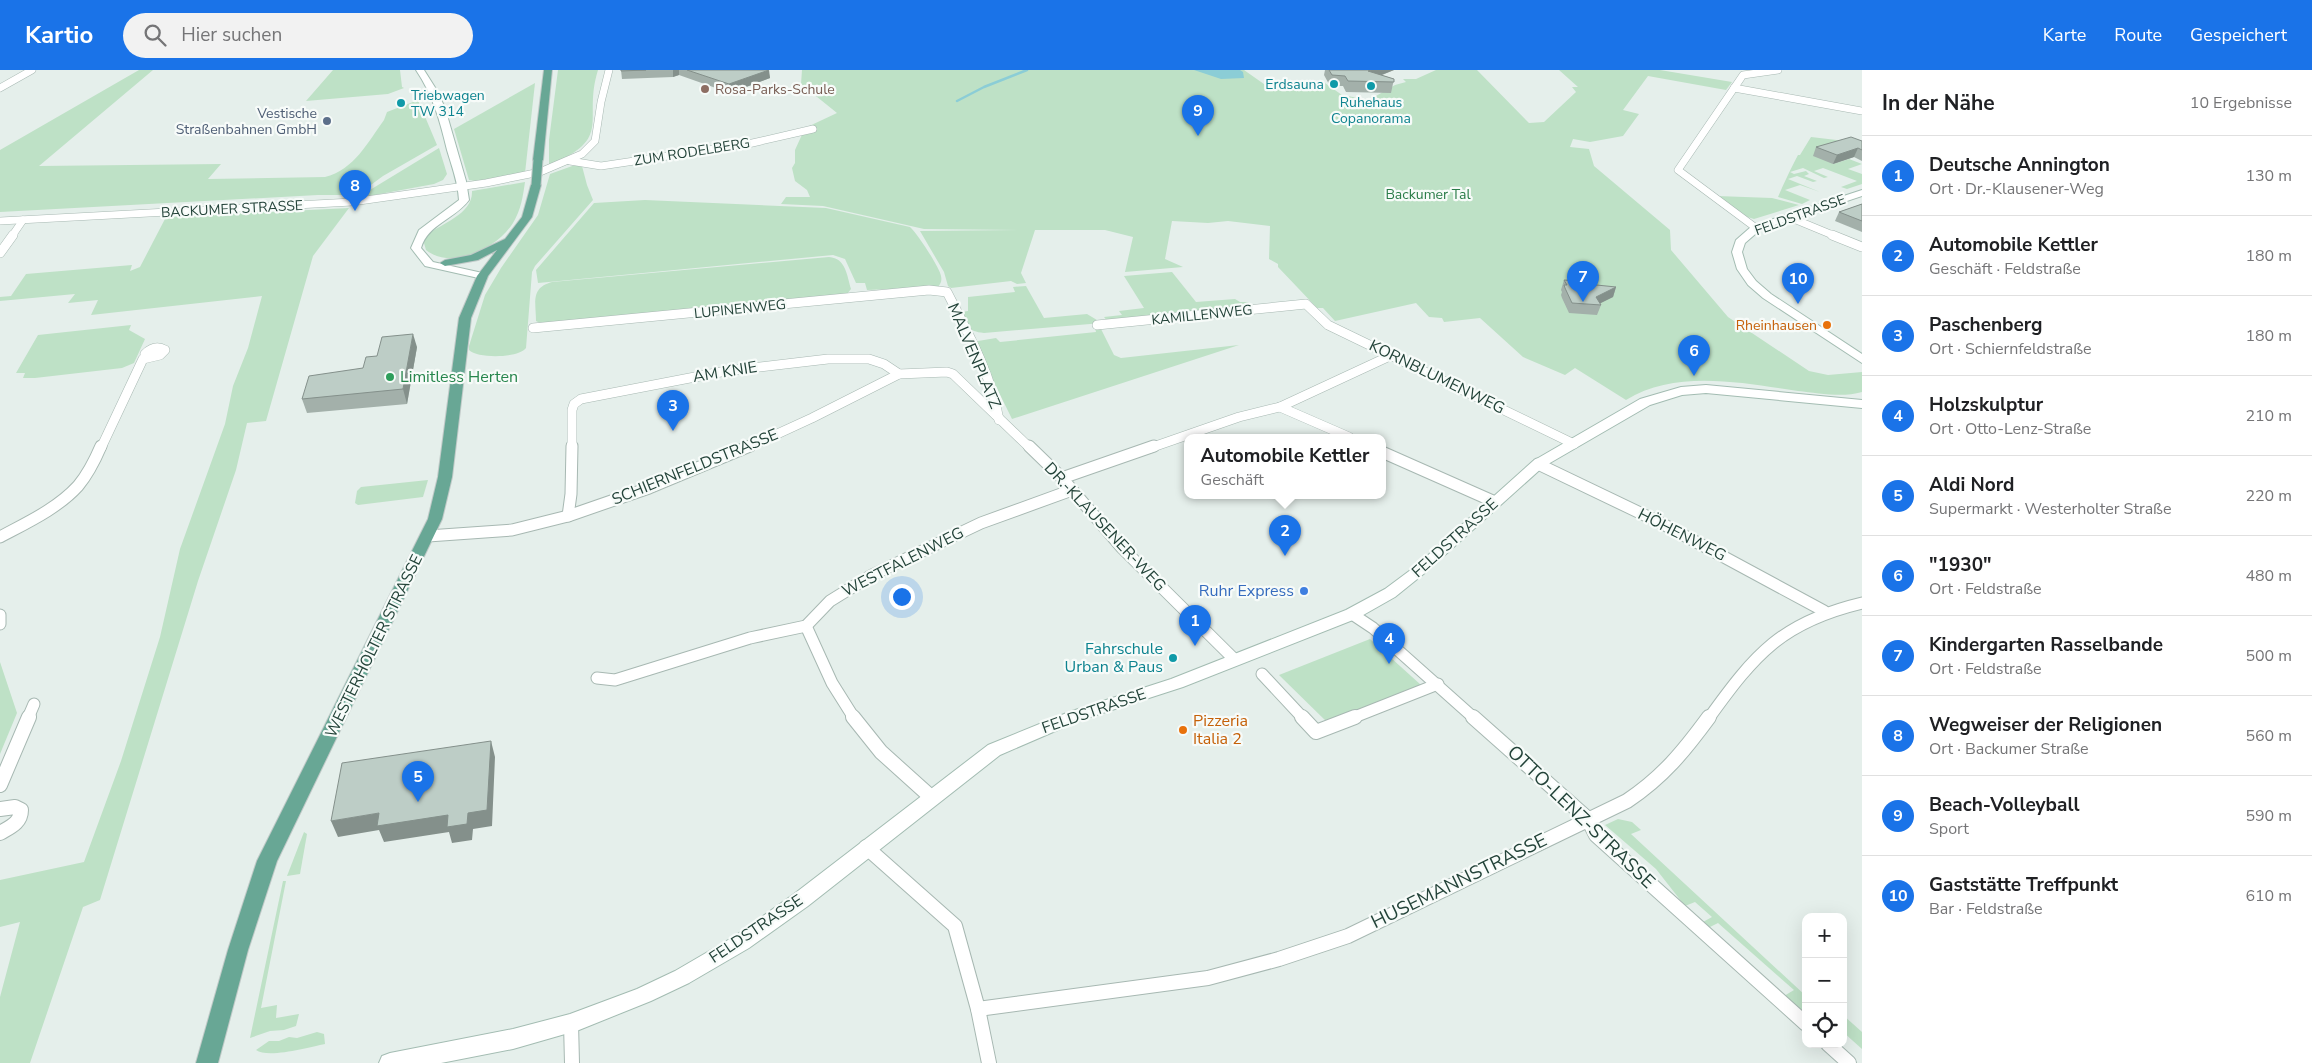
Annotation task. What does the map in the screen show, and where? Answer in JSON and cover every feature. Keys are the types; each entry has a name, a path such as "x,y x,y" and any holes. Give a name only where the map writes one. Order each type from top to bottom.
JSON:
{"main road":[{"path":"420,70 436,94 464,186 464,200 426,229 417,240 416,248 425,260 437,267 485,273"},
{"name":"WESTERHOLTER STRASSE","path":"207,1063 238,950 267,861 388,620 435,519 445,477 464,318 485,273 527,217 536,185 548,70"},
{"name":"FELDSTRASSE","path":"1862,193 1756,228 1740,242 1737,252 1742,269 1752,283 1767,296 1862,359"},
{"path":"445,263 480,256 498,247 516,233"},
{"path":"425,260 485,273"},
{"name":"FELDSTRASSE","path":"390,1063 513,1039 571,1023 644,995 716,958 801,900 866,847 994,750 1034,731 1177,683 1352,614 1398,587 1429,563 1538,464 1645,402 1681,391 1731,391 1862,404"}],"street":[{"path":"0,88 32,70"},
{"path":"570,161 582,154 595,141 601,102 610,70"},
{"path":"1756,228 1678,170 1687,154 1743,75 1778,70"},
{"path":"1734,88 1862,111"},
{"name":"ZUM RODELBERG","path":"570,161 601,166 748,144 813,129"},
{"name":"BACKUMER STRASSE","path":"0,221 332,204 464,186 540,172 570,161"},
{"path":"1789,217 1862,247"},
{"path":"0,253 23,220"},
{"name":"LUPINENWEG","path":"533,328 929,290 947,292"},
{"name":"MALVENPLATZ","path":"947,292 988,379 998,406 999,420"},
{"name":"KAMILLENWEG","path":"1098,326 1306,304"},
{"name":"KORNBLUMENWEG","path":"1306,304 1328,325 1574,444"},
{"path":"1190,434 1239,417 1280,407 1392,355"},
{"path":"0,537 44,513 77,486 90,468 140,366 147,357"},
{"name":"AM KNIE","path":"568,516 572,494 572,410 574,404 581,399 726,371 828,359 869,360 884,364 899,374"},
{"name":"SCHIERNFELDSTRASSE","path":"428,536 512,530 568,516 649,488 731,454 812,418 899,374 939,372 952,374"},
{"name":"DR.-KLAUSENER-WEG","path":"952,374 1062,478 1122,548 1235,660"},
{"path":"1280,407 1342,434"},
{"path":"1062,478 1184,436"},
{"path":"1386,454 1495,502"},
{"name":"HÖHENWEG","path":"1538,464 1669,527 1824,611"},
{"name":"WESTFALENWEG","path":"806,626 830,601 872,575 981,523 1072,490"},
{"name":"HUSEMANNSTRASSE","path":"978,1009 1164,986 1208,978 1279,959 1348,936 1627,801 1661,777 1683,753 1766,646 1788,630 1824,611 1862,603"},
{"name":"OTTO-LENZ-STRASSE","path":"1352,614 1373,628 1438,684 1588,819 1596,835 1802,1020"},
{"path":"0,615 0,624"},
{"path":"597,678 615,680 750,638 806,626 829,680 854,717 896,766 931,797"},
{"path":"1262,674 1316,732 1438,684"},
{"path":"0,784 34,704"},
{"path":"0,809 15,807 20,810 21,816 17,823 0,832"},
{"path":"866,847 955,926 978,1009 989,1063"},
{"path":"571,1023 572,1063"},
{"path":"1832,1048 1849,1063"}],"green space":[{"path":"139,70 153,70 39,166 221,164 208,179 325,177 352,162 384,120 387,112 418,100 437,145 383,176 364,190 344,195 0,212 0,150"},
{"path":"333,70 400,70 402,87 404,88 388,94 306,101"},
{"path":"558,70 598,70 594,88 592,126 589,137 582,146 549,165 549,140"},
{"name":"Backumer Tal","path":"802,70 1244,70 1271,89 1305,81 1322,81 1342,95 1369,100 1395,85 1406,82 1403,79 1416,79 1436,70 1477,70 1529,123 1544,122 1576,92 1572,87 1578,87 1559,70 1660,70 1732,82 1726,90 1648,76 1623,110 1639,114 1623,136 1590,142 1573,139 1570,147 1589,149 1594,166 1670,230 1671,250 1728,317 1809,371 1828,375 1862,372 1862,392 1846,395 1830,394 1732,382 1688,381 1666,384 1645,390 1626,400 1575,368 1565,375 1523,357 1480,318 1444,322 1442,318 1429,317 1416,303 1335,321 1323,308 1317,308 1278,267 1278,264 1269,259 1270,226 1228,221 1208,223 1172,221 1165,259 1183,267 1125,272 1133,237 1105,230 1035,230 1021,273 1026,283 1017,284 1011,281 951,288 948,286 944,272 920,231 1022,230 924,229 823,206 781,204 786,197 810,197 807,190 795,181 792,168 795,163 795,150 805,128 837,113 801,84"},
{"path":"535,83 525,173 476,181 469,180 454,129"},
{"path":"1811,137 1862,143 1833,164 1849,159 1862,164 1848,169 1862,174 1862,184 1847,189 1841,187 1857,181 1823,168 1814,171 1828,177 1824,178 1803,168 1790,172 1794,174 1806,171 1809,174 1804,176 1817,181 1813,182 1797,176 1788,179 1820,192 1800,185 1785,190 1810,200 1802,204 1778,197 1798,155 1800,155"},
{"path":"439,148 447,174 443,180 434,184 369,196 365,193"},
{"path":"575,165 582,166 593,200 535,266 532,272 526,348 515,354 498,356 474,353 469,350 469,346 485,295 501,268 538,215 550,174"},
{"path":"525,182 516,218 506,232 486,248 474,254 449,258 437,256 426,250 424,243 426,236 462,212 471,199 472,191"},
{"path":"1717,196 1772,198 1799,205 1754,219 1744,216"},
{"path":"645,200 826,208 910,227 923,243 937,266 941,282 938,287 867,290 865,283 856,283 845,259 833,255 538,283 536,270 594,203"},
{"path":"349,208 313,256 266,421 247,423 236,470 198,581 100,900 83,907 30,1063 0,1063 0,997 20,922 0,927 0,880 84,862 121,761 160,637 180,549 225,424 233,386 248,348 262,296 91,315 98,300 68,303 75,294 0,301 0,297 11,296 26,274 132,265 130,271 140,267 166,217"},
{"path":"829,257 835,258 845,268 851,289 847,294 544,325 536,321 535,302 537,292 540,288 552,282"},
{"path":"1172,272 1196,302 1235,299 1240,302 1248,302 1253,307 1108,322 1104,317 1122,315 1119,311 1144,308 1124,276"},
{"path":"1026,286 1044,318 1087,314 1102,323 984,333 974,331 967,325 961,312 968,311 968,297 1015,292 1013,287"},
{"path":"131,325 129,330 145,339 134,363 122,368 35,378 23,378 25,373 16,373 38,335"},
{"path":"1100,327 1114,355 1121,358 1239,345 1012,419 976,346 978,341 996,338 1000,342 1096,332 1095,328"},
{"path":"428,480 423,497 358,505 355,503 357,491 361,487"},
{"path":"1370,639 1421,685 1329,724 1279,675"},
{"path":"0,662 17,713 0,754"},
{"path":"1618,819 1632,822 1641,830 1631,834 1802,992 1802,1010 1784,996 1794,990 1718,923 1708,928 1703,922 1712,917 1695,902 1685,906 1656,869 1605,825"},
{"path":"304,832 307,834 300,874 287,876"},
{"path":"283,881 286,881 261,1008 277,1005 276,1018 299,1014 296,1026 284,1030 270,1031 250,1038"},
{"path":"1847,1019 1862,1032 1862,1049 1847,1036"},
{"path":"317,1032 324,1034 325,1044 279,1053 256,1050 269,1041 279,1041 289,1037 297,1038"}],"water":[{"path":"1194,70 1240,70 1243,72 1244,78 1221,79"}],"building":[{"path":"687,70 769,70 729,84"},
{"path":"1329,70 1371,70 1368,71 1394,79 1394,82 1348,81 1345,76 1332,75"},
{"path":"1851,137 1862,141 1862,150 1858,148 1837,155 1816,147"},
{"path":"1862,204 1862,221 1839,212"},
{"path":"1564,280 1578,281 1581,287 1587,284 1616,287 1596,297 1601,305 1572,303 1565,288 1564,285 1567,285"},
{"path":"413,334 403,389 302,399 309,376 363,368 366,357 377,356 382,337"},
{"path":"491,741 487,810 468,813 467,824 447,827 448,815 377,826 379,813 331,821 342,763"}],"waterway":[{"path":"957,101 984,87 1027,70"}],"place":[{"name":"Erdsauna","path":"1334,84"},
{"name":"Ruhehaus Copanorama","path":"1371,86"},
{"name":"Rosa-Parks-Schule","path":"705,89"},
{"name":"Triebwagen TW 314","path":"401,103"},
{"name":"Vestische Straßenbahnen GmbH","path":"327,121"},
{"name":"Beach-Volleyball","path":"1198,136"},
{"name":"Wegweiser der Religionen","path":"355,211"},
{"name":"Kindergarten Rasselbande","path":"1583,302"},
{"name":"Gaststätte Treffpunkt","path":"1798,304"},
{"name":"Rheinhausen","path":"1827,325"},
{"name":"\"1930\"","path":"1694,376"},
{"name":"Limitless Herten","path":"390,377"},
{"name":"Paschenberg","path":"673,431"},
{"name":"Automobile Kettler","path":"1285,556"},
{"name":"Ruhr Express","path":"1304,591"},
{"name":"Deutsche Annington","path":"1195,646"},
{"name":"Fahrschule Urban & Paus","path":"1173,658"},
{"name":"Holzskulptur","path":"1389,664"},
{"name":"Pizzeria Italia 2","path":"1183,730"},
{"name":"Aldi Nord","path":"418,802"}]}
